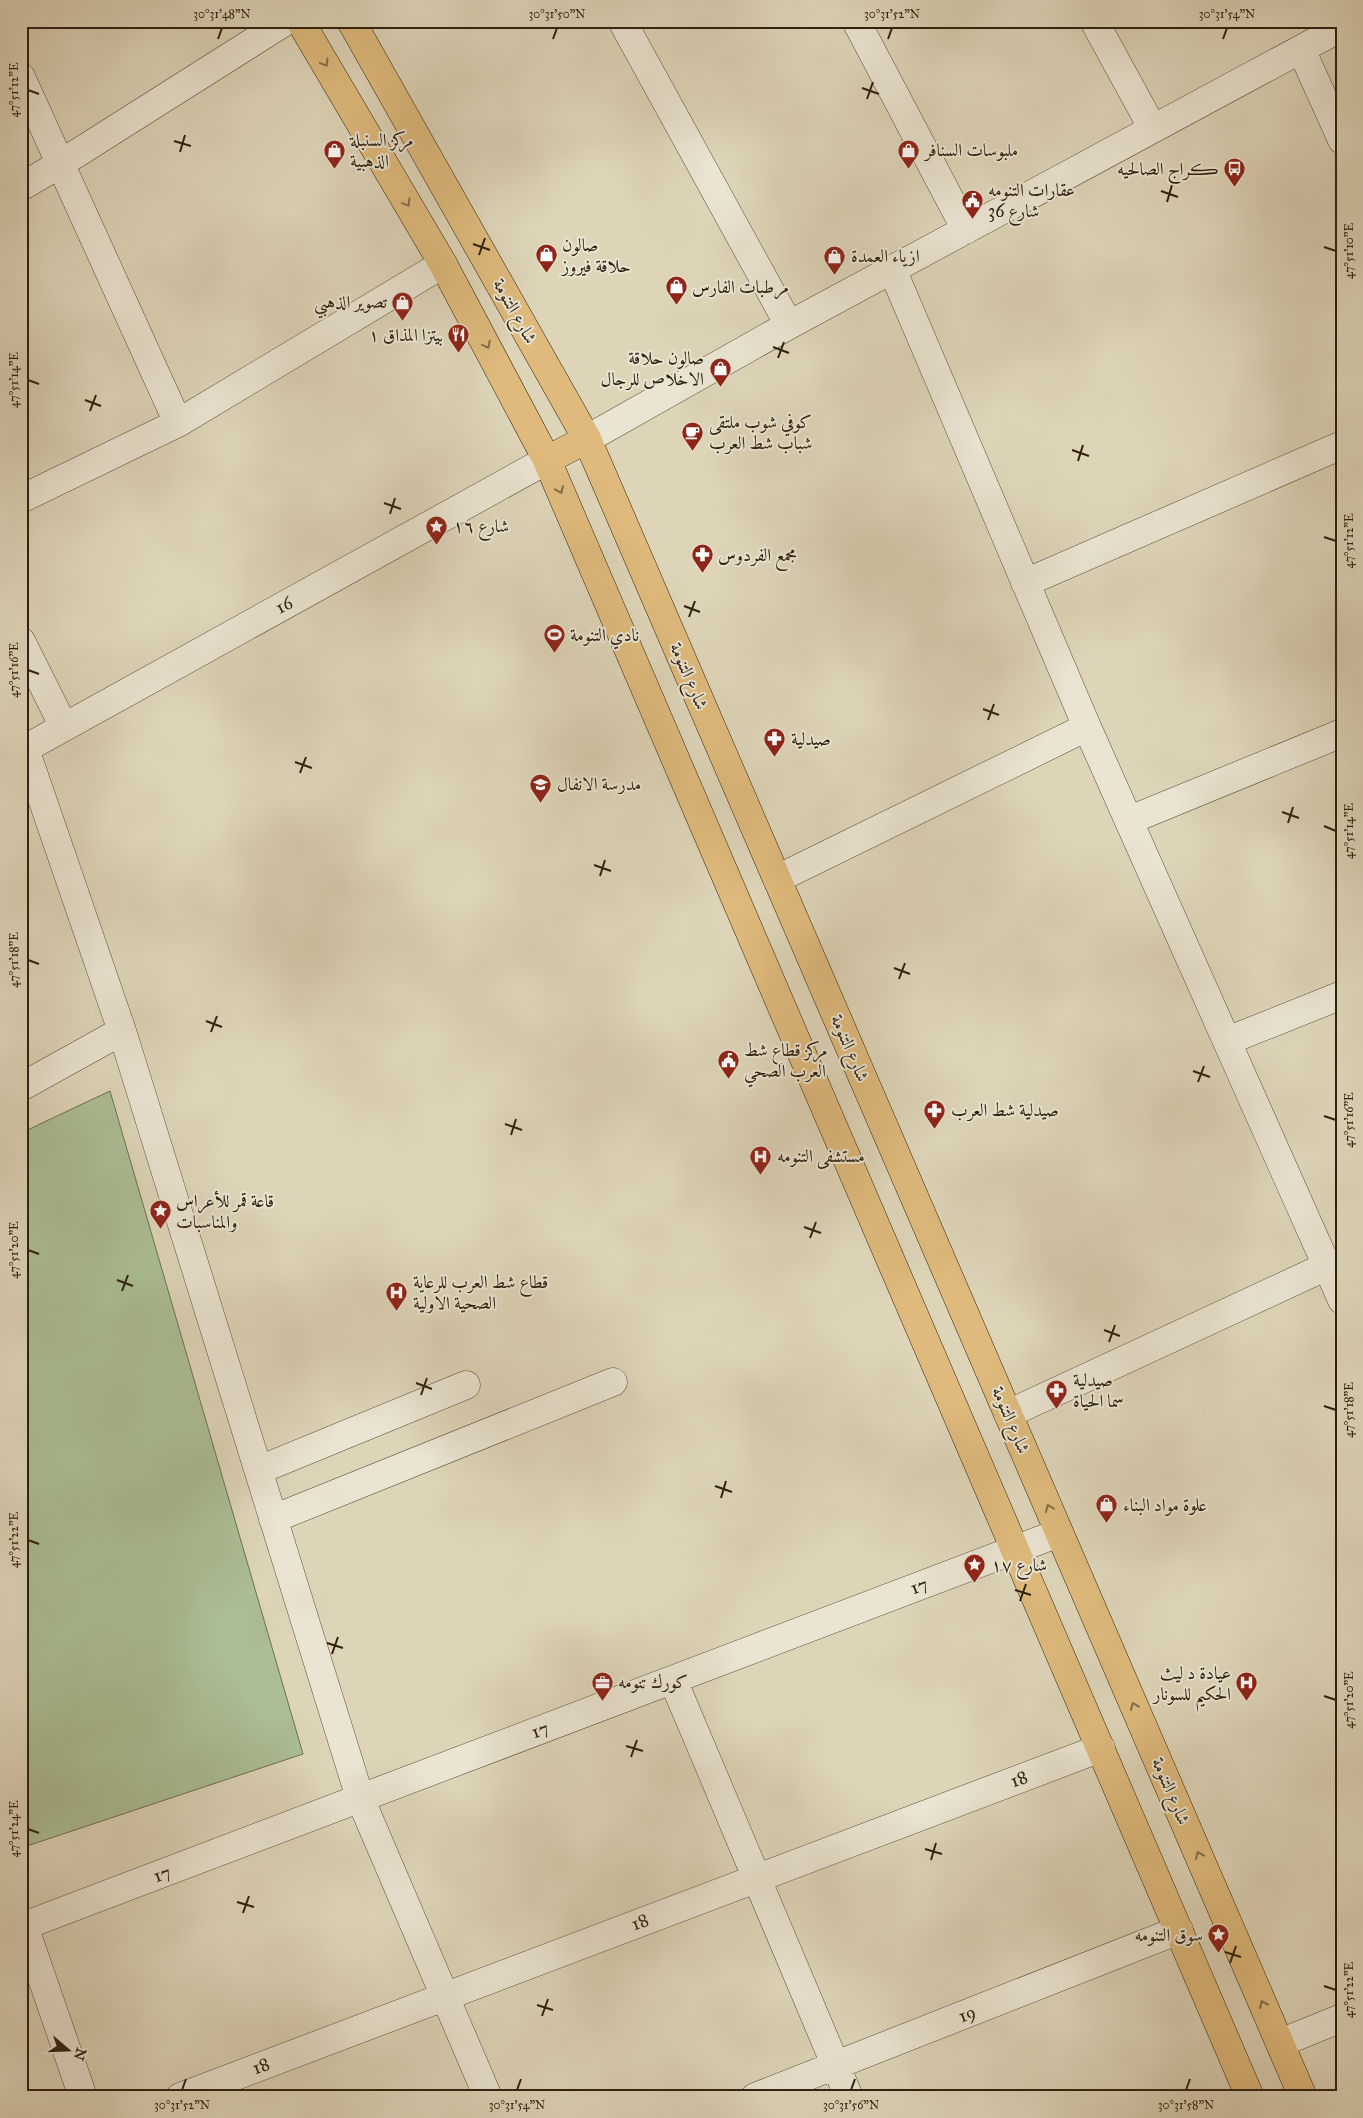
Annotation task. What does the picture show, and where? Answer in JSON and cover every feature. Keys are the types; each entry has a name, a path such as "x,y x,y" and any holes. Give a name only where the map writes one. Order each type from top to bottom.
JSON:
{"main road":[{"path":"300,21 444,264 547,460 1250,2097"},
{"name":"شارع التنومة","path":"351,21 587,439 1303,2097"},
{"path":"547,460 587,439"}],"street":[{"path":"21,187 286,21"},
{"path":"622,21 789,325"},
{"path":"856,21 966,230"},
{"path":"1094,21 1153,129"},
{"path":"587,439 789,325 1342,27"},
{"path":"1301,49 1342,140"},
{"path":"21,77 178,423"},
{"path":"21,499 178,423 444,264"},
{"path":"892,269 1087,727 1342,1300"},
{"path":"1025,583 1342,445"},
{"name":"16","path":"23,750 547,460"},
{"path":"21,641 64,727"},
{"path":"777,879 1087,727"},
{"path":"1130,820 1342,733"},
{"path":"23,750 122,1031 360,1798 488,2097"},
{"path":"1227,1041 1342,995"},
{"path":"21,1087 122,1031"},
{"path":"1008,1414 1327,1266"},
{"path":"273,1519 613,1382"},
{"path":"259,1470 466,1385"},
{"name":"17","path":"23,1927 1059,1532"},
{"path":"673,1680 850,2097"},
{"name":"18","path":"180,2097 1101,1748"},
{"path":"23,1927 83,2097"},
{"name":"19","path":"754,2097 1179,1930"},
{"path":"1280,2043 1342,2018"}],"green space":[{"path":"110,1091 303,1754 21,1848 21,1133"}],"place":[{"name":"مركز السنبلة الذهبية","path":"334,169"},
{"name":"ملبوسات السنافر","path":"909,169"},
{"name":"ڪراج الصالحيه","path":"1235,188"},
{"name":"عقارات التنومه شارع 36","path":"972,219"},
{"name":"صالون حلاقة فيروز","path":"546,274"},
{"name":"ازياء العمدة","path":"835,275"},
{"name":"مرطبات الفارس","path":"676,306"},
{"name":"تصوير الذهبي","path":"403,321"},
{"name":"بيتزا المذاق ١","path":"459,354"},
{"name":"صالون حلاقة الاخلاص للرجال","path":"720,387"},
{"name":"كوفي شوب ملتقى شباب شط العرب","path":"693,451"},
{"name":"شارع ١٦","path":"437,545"},
{"name":"مجمع الفردوس","path":"702,574"},
{"name":"نادي التنومة","path":"554,654"},
{"name":"صيدلية","path":"775,758"},
{"name":"مدرسة الانفال","path":"541,803"},
{"name":"مركز قطاع شط العرب الصحي","path":"728,1079"},
{"name":"صيدلية شط العرب","path":"935,1129"},
{"name":"مستشفى التنومه","path":"761,1175"},
{"name":"قاعة قمر للأعراس والمناسبات","path":"160,1230"},
{"name":"قطاع شط العرب للرعاية الصحية الاولية","path":"397,1311"},
{"name":"صيدلية سما الحياة","path":"1057,1409"},
{"name":"علوة مواد البناء","path":"1107,1524"},
{"name":"شارع ١٧","path":"975,1584"},
{"name":"كورك تنومه","path":"602,1701"},
{"name":"عيادة د ليث الحكيم للسونار","path":"1247,1702"},
{"name":"سوق التنومه","path":"1219,1954"}]}
